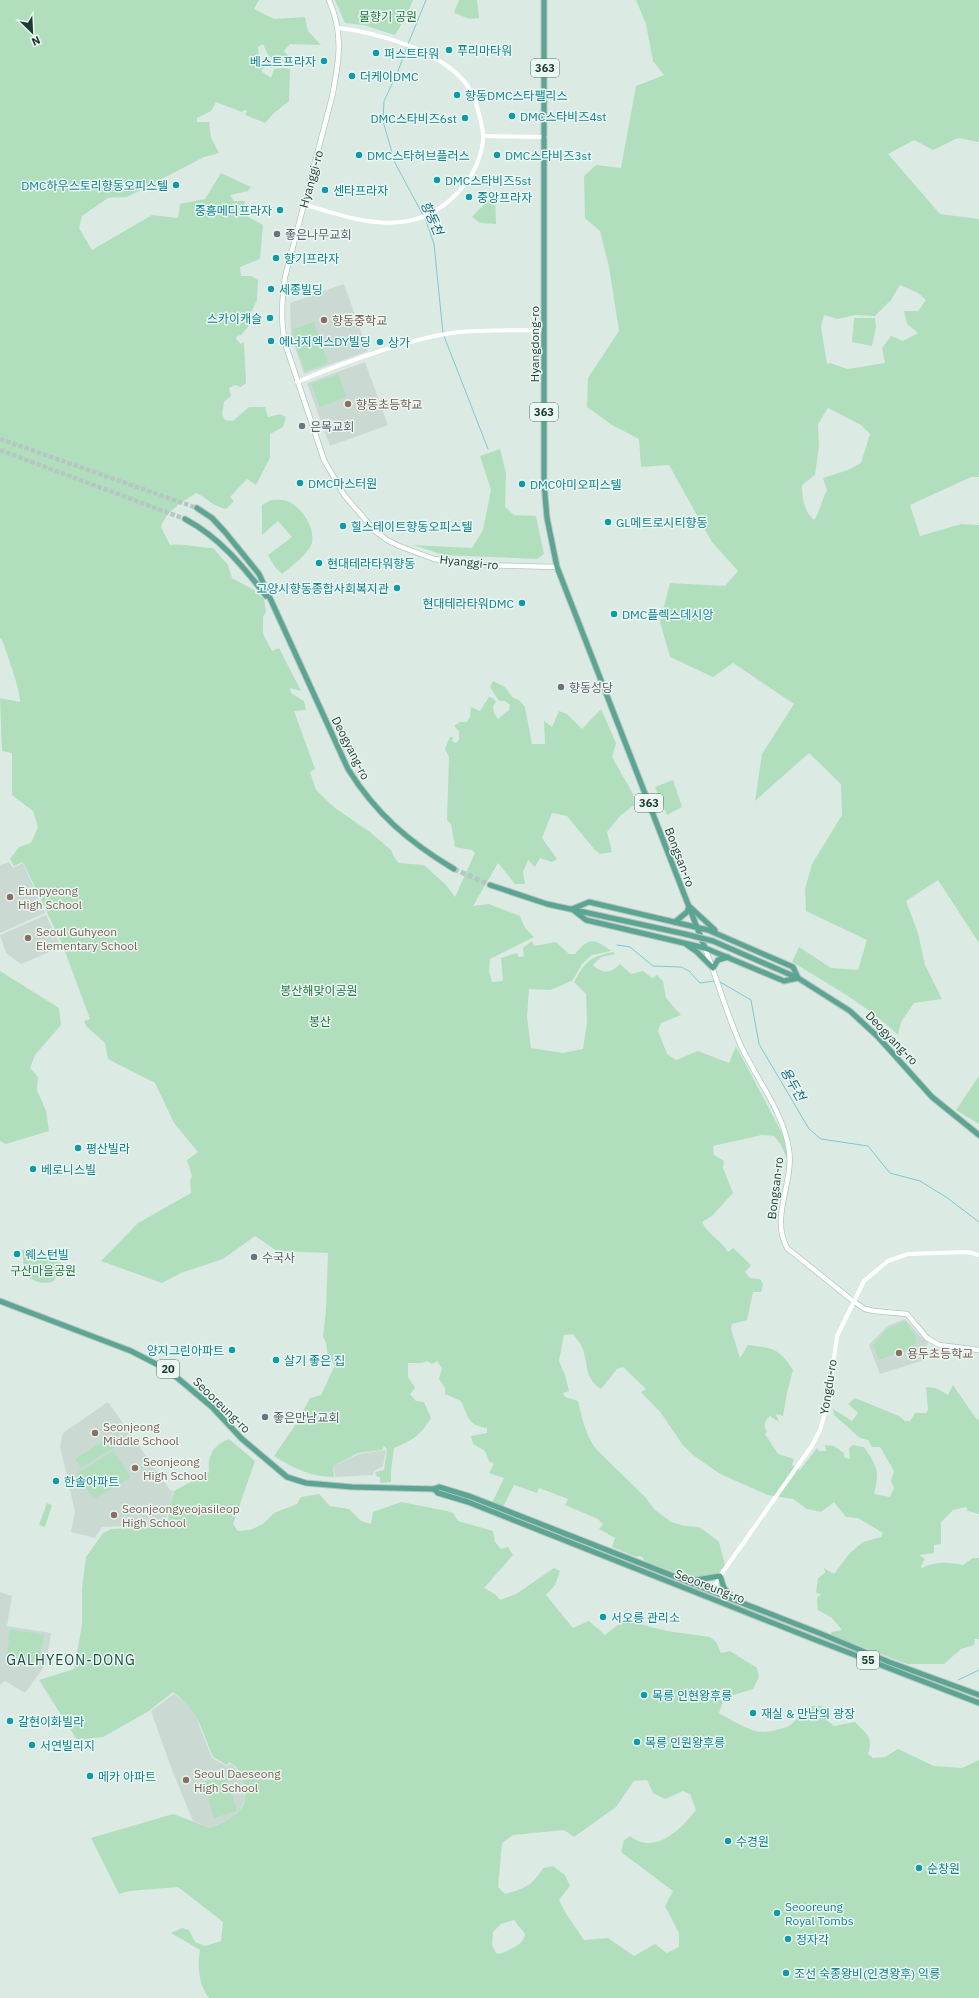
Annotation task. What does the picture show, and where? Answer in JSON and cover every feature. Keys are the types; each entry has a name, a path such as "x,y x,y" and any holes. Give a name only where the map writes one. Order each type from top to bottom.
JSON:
{"main road":[{"name":"Hyanggi-ro","path":"329,0 339,28 340,47 338,70 285,277 282,300 283,333 297,382 324,460 336,482 357,512 375,531 387,540 434,559 477,565 557,567"},
{"name":"Hyangdong-ro","path":"544,0 544,484 547,518 557,567 599,679"},
{"name":"Deogyang-ro","path":"197,508 212,518 259,574 348,769 362,792 381,814 404,836 426,852 454,869"},
{"name":"Deogyang-ro","path":"185,519 199,526 231,553 271,603"},
{"name":"Bongsan-ro","path":"599,679 689,906 742,1048 779,1117 788,1138 790,1155 780,1223 781,1237 787,1248 853,1302"},
{"path":"490,885 547,904 572,909 586,920 705,948 784,981 798,978 793,967 719,933 589,902 572,909"},
{"path":"674,922 687,912 689,906 719,933"},
{"name":"Deogyang-ro","path":"572,909 713,941 798,978 827,995 865,1022 932,1097 979,1135"},
{"path":"680,942 693,949 713,968 718,960 728,957"},
{"name":"Seooreung-ro","path":"0,1301 106,1341 158,1363 184,1382 242,1439 282,1474 306,1483 434,1489 439,1487 469,1496 685,1580 889,1662 979,1695"},
{"name":"363","path":"853,1302 865,1309 907,1314 927,1338 939,1344 979,1350"},
{"name":"Seooreung-ro","path":"434,1489 438,1493 468,1502 979,1703"},
{"path":"685,1580 693,1581 720,1576 724,1588 738,1601"}],"street":[{"path":"303,204 384,223 415,219 432,212 456,196 468,179 480,154 483,136 476,100 470,88 450,67 438,58 418,49 362,31 339,28"},
{"path":"483,136 545,137"},
{"path":"297,382 362,358 436,336 472,331 544,330"},
{"name":"Yongdu-ro","path":"712,1591 720,1576 811,1447 820,1430 828,1402 837,1336 864,1281 880,1266 896,1257 908,1254 968,1252 979,1255"}],"shaded area":[{"name":"향동중학교","path":"344,284 368,351 304,374 291,336 290,303"},
{"name":"향동초등학교","path":"365,362 388,425 330,446 307,383"},
{"path":"9,862 13,868 23,863 45,913 0,933 0,865"},
{"name":"Seoul Guhyeon Elementary School","path":"46,915 61,947 21,964 6,953 0,935"},
{"name":"용두초등학교","path":"905,1319 920,1336 928,1342 924,1360 880,1374 869,1345 887,1326"},
{"path":"108,1402 170,1490 173,1491 169,1513 162,1524 102,1527 95,1538 71,1532 75,1512 60,1446 63,1433"},
{"path":"386,1450 383,1466 374,1471 373,1475 335,1477 333,1466 359,1454"},
{"path":"0,1592 12,1596 7,1626 51,1633 46,1664 25,1693 5,1681 0,1685"},
{"path":"174,1694 186,1702 194,1712 212,1758 227,1766 230,1764 233,1765 240,1774 244,1786 245,1799 240,1810 232,1818 210,1828 193,1821 172,1770 151,1711"}],"green space":[{"name":"봉산","path":"0,0 259,0 254,9 274,19 305,17 308,31 321,45 290,44 284,51 290,58 280,63 268,55 263,44 258,47 260,62 265,67 261,71 271,78 274,69 290,69 289,101 274,113 265,123 245,115 247,111 244,110 242,112 216,102 211,111 197,118 197,122 209,122 211,138 219,153 204,157 127,197 108,198 82,216 79,228 92,250 152,215 178,218 180,204 205,199 221,173 251,187 248,191 230,195 234,201 245,201 245,215 263,225 260,259 240,267 241,276 251,276 258,280 257,300 247,321 249,326 241,335 237,336 236,339 241,344 244,342 246,383 241,387 235,385 229,388 231,396 224,402 222,414 225,420 233,421 249,407 265,407 268,417 280,414 286,417 283,427 270,434 270,458 256,485 247,479 230,497 234,501 226,509 196,493 171,511 161,527 170,545 213,548 228,565 232,578 254,590 264,599 266,612 263,617 263,634 272,651 279,648 301,691 290,688 291,693 304,701 306,710 294,711 315,769 310,772 316,790 335,808 370,832 391,850 399,863 424,865 446,885 455,897 475,853 472,850 455,847 451,824 447,820 449,757 445,749 450,737 453,737 452,741 456,743 459,740 459,731 454,726 460,722 467,722 470,717 471,707 480,711 489,697 493,698 496,702 493,706 494,713 498,719 509,710 510,705 505,701 499,701 490,687 493,681 505,687 512,697 519,700 525,707 532,744 545,744 544,721 552,727 559,711 567,714 582,729 601,709 616,743 612,757 633,794 634,805 620,816 607,832 612,852 600,854 594,849 567,816 552,813 542,838 557,859 552,862 540,858 535,867 528,860 523,872 525,884 515,884 498,863 473,906 489,904 520,916 525,928 534,937 490,959 489,971 492,982 503,981 501,958 517,953 519,957 524,956 523,948 532,941 534,946 556,942 569,954 575,954 588,942 596,942 611,951 592,955 582,964 573,980 550,990 529,989 527,1017 531,1048 563,1053 583,1049 587,1022 586,994 574,982 581,970 589,961 598,956 613,952 615,954 601,957 593,965 600,970 607,972 620,964 631,974 643,971 652,978 657,975 663,981 666,998 681,1015 661,1023 658,1031 667,1054 676,1060 698,1051 729,1063 736,1046 783,1135 788,1148 788,1162 781,1145 774,1136 762,1135 713,1146 714,1155 724,1161 723,1168 733,1193 712,1216 702,1222 728,1252 733,1248 751,1265 745,1272 750,1278 760,1279 763,1284 761,1292 753,1292 747,1320 732,1324 731,1329 740,1358 748,1345 769,1348 779,1353 793,1370 783,1416 776,1414 779,1422 770,1416 766,1420 765,1424 767,1432 765,1434 778,1454 794,1459 792,1465 800,1470 817,1448 819,1451 826,1451 825,1445 834,1446 844,1453 844,1457 850,1459 849,1449 852,1445 864,1447 872,1459 876,1469 877,1480 874,1494 890,1497 894,1488 891,1481 894,1471 880,1447 872,1447 868,1440 860,1438 834,1415 833,1409 852,1421 858,1413 848,1404 855,1398 899,1416 905,1421 910,1421 915,1413 926,1413 928,1410 926,1387 936,1388 948,1395 953,1385 977,1420 979,1419 979,1514 968,1511 966,1507 953,1510 941,1522 941,1544 934,1545 934,1553 919,1555 925,1559 921,1566 922,1568 932,1564 942,1563 963,1565 973,1558 979,1558 979,1639 975,1639 974,1645 961,1649 944,1664 907,1664 831,1635 831,1632 842,1630 832,1618 818,1610 817,1598 821,1594 816,1593 818,1578 825,1573 824,1568 834,1574 850,1553 863,1542 881,1537 883,1533 858,1518 846,1517 834,1502 821,1512 807,1509 793,1499 768,1495 720,1474 693,1455 682,1444 661,1413 641,1392 646,1389 623,1367 617,1369 601,1389 595,1384 591,1380 587,1370 582,1347 573,1334 564,1335 559,1361 565,1375 569,1391 563,1393 565,1397 578,1401 584,1425 595,1448 646,1498 655,1510 671,1522 685,1526 699,1527 719,1542 725,1565 717,1575 693,1579 646,1562 641,1556 636,1557 612,1547 615,1538 599,1529 603,1524 598,1519 565,1505 568,1499 539,1488 537,1493 514,1485 501,1511 490,1507 504,1478 489,1473 494,1464 489,1461 485,1451 473,1444 471,1436 487,1433 487,1428 480,1427 472,1423 467,1416 461,1401 445,1394 445,1388 439,1379 442,1368 437,1361 432,1364 427,1361 422,1363 408,1363 408,1377 415,1388 410,1394 416,1401 424,1402 431,1418 416,1437 394,1448 391,1482 380,1483 380,1477 377,1477 375,1472 384,1470 387,1449 384,1446 382,1450 358,1453 333,1466 334,1477 310,1474 274,1456 296,1424 310,1398 321,1395 335,1365 328,1358 326,1342 323,1337 326,1310 328,1253 277,1251 255,1236 223,1259 181,1273 162,1283 101,1261 138,1223 191,1193 190,1180 192,1176 187,1160 198,1152 174,1123 155,1083 108,1059 105,1043 86,1026 84,1021 90,1019 63,946 23,862 14,866 10,859 19,847 31,843 38,827 33,811 12,795 12,753 2,751 0,698 20,702 20,697 13,671 2,639 0,638"},
{"name":"물향기 공원","path":"335,0 413,0 407,15 395,35 363,25 345,23"},
{"path":"459,0 477,0 479,18 470,19 454,13"},
{"path":"636,0 979,0 979,142 958,138 933,150 914,140 888,154 940,214 979,219 979,477 971,477 910,505 920,536 961,524 979,525 979,943 938,880 906,901 918,933 925,965 942,999 914,1003 901,1022 898,1035 873,1013 860,1004 792,962 799,947 831,968 858,970 867,940 806,911 805,889 812,864 842,815 841,784 809,753 755,801 762,754 794,704 733,663 713,677 670,657 660,622 670,583 725,586 738,571 712,542 669,465 641,467 639,439 612,425 587,407 588,378 619,331 609,267 600,231 585,218 584,176 596,165 621,168 636,86 664,75 653,61 646,24","holes":["900,285 918,293 926,300 918,311 904,311 907,324 918,333 903,341 891,336 882,348 885,363 848,369 830,363 827,364 821,327 824,315 838,319 855,315 875,316 891,300","828,408 861,425 870,434 861,463 848,470 823,478 827,490 814,520 806,509 803,499 802,485 815,475 819,446 818,424"]},
{"path":"492,196 495,196 496,224 480,223 472,217"},
{"path":"854,318 875,318 876,327 872,346 852,342"},
{"path":"314,322 328,363 305,371 293,338 293,329"},
{"path":"338,374 347,397 320,407 311,384"},
{"path":"500,449 506,473 505,507 514,515 536,516 544,554 537,559 444,555 413,545 472,548 483,530 491,490 480,456"},
{"path":"271,500 287,501 298,508 309,524 312,537 312,543 308,551 282,574 275,567 268,555 292,537 278,521 262,535 262,505"},
{"path":"673,780 682,807 667,815 655,787"},
{"path":"0,971 59,1008 61,1025 35,1055 30,1068 38,1077 37,1090 46,1111 49,1131 6,1144 0,1141"},
{"path":"979,1076 979,1124 956,1110"},
{"name":"구산마을공원","path":"31,1248 32,1254 62,1263 54,1281 41,1283 22,1274 24,1267 22,1250"},
{"path":"905,1321 916,1337 915,1347 879,1360 873,1345 887,1329"},
{"path":"109,1437 115,1447 81,1468 75,1459"},
{"path":"229,1439 255,1461 233,1524 238,1531 250,1530 263,1524 274,1513 297,1504 301,1497 319,1494 330,1506 349,1509 361,1521 371,1524 373,1512 401,1502 447,1511 453,1513 458,1521 493,1531 495,1542 501,1549 508,1547 513,1555 484,1588 495,1594 500,1600 516,1594 554,1568 560,1571 555,1585 546,1595 573,1628 589,1621 605,1635 624,1620 667,1631 710,1637 716,1642 721,1653 730,1651 757,1668 759,1677 753,1689 724,1698 719,1713 746,1728 763,1732 783,1728 795,1721 804,1709 813,1706 821,1706 828,1721 834,1726 855,1722 866,1733 870,1743 868,1754 873,1758 885,1757 898,1749 934,1766 962,1768 979,1760 979,1998 209,1998 201,1982 199,1963 200,1950 171,1933 182,1928 189,1930 195,1942 205,1946 221,1941 223,1922 178,1887 129,1891 119,1894 91,1838 173,1814 210,1828 219,1824 234,1816 243,1805 245,1789 239,1771 231,1763 229,1762 227,1765 213,1757 202,1729 194,1714 189,1706 173,1692 149,1711 103,1737 77,1740 39,1680 74,1669 82,1625 82,1588 86,1557 103,1533 111,1529 162,1527 167,1523 174,1491 209,1472 210,1456 215,1448 223,1441","holes":["647,1780 653,1793 665,1799 683,1791 690,1794 696,1810 673,1834 658,1842 649,1843 640,1842 630,1836 624,1840 621,1852 673,1891 665,1906 679,1933 679,1947 667,1953 655,1944 634,1956 608,1938 584,1940 565,1912 559,1900 570,1886 565,1875 553,1866 543,1868 536,1879 527,1886 518,1890 505,1894 498,1887 502,1843 513,1835 564,1830 574,1837 616,1807 634,1781","514,1920 525,1934 524,1938 512,1949 500,1954 496,1953 492,1945 493,1932 501,1924"]},
{"path":"113,1451 131,1477 94,1499 76,1474"},
{"path":"47,1503 52,1505 45,1527 39,1525"},
{"path":"10,1629 45,1635 40,1656 42,1657 34,1666 7,1654"},
{"path":"226,1775 237,1811 214,1818 203,1782"}],"waterway":[{"name":"향동천","path":"408,44 426,0"},
{"name":"향동천","path":"407,47 384,101 383,121 395,163 423,215"},
{"name":"향동천","path":"425,218 434,244 443,333"},
{"name":"향동천","path":"444,336 488,449"},
{"name":"용두천","path":"617,945 630,947 653,966 681,967 689,971 700,983 715,981"},
{"name":"용두천","path":"720,982 751,1000 759,1044 809,1129 821,1139 868,1146 890,1173 920,1181 946,1197 979,1222"},
{"path":"958,1680 979,1670"}],"tunnel":[{"path":"0,439 197,508"},
{"path":"0,450 185,519"},
{"path":"454,869 490,885"}],"place":[{"name":"푸리마타워","path":"449,50"},
{"name":"퍼스트타워","path":"376,53"},
{"name":"베스트프라자","path":"324,61"},
{"name":"더케이DMC","path":"352,76"},
{"name":"향동DMC스타팰리스","path":"457,95"},
{"name":"DMC스타비즈4st","path":"512,116"},
{"name":"DMC스타비즈6st","path":"465,118"},
{"name":"DMC스타허브플러스","path":"359,155"},
{"name":"DMC스타비즈3st","path":"497,155"},
{"name":"DMC스타비즈5st","path":"437,180"},
{"name":"DMC하우스토리향동오피스텔","path":"176,185"},
{"name":"센타프라자","path":"325,190"},
{"name":"중앙프라자","path":"469,197"},
{"name":"중흥메디프라자","path":"280,210"},
{"name":"좋은나무교회","path":"277,234"},
{"name":"향기프라자","path":"276,258"},
{"name":"세종빌딩","path":"271,289"},
{"name":"스카이캐슬","path":"270,318"},
{"name":"향동중학교","path":"324,320"},
{"name":"에너지엑스DY빌딩","path":"271,341"},
{"name":"상가","path":"380,342"},
{"name":"향동초등학교","path":"348,404"},
{"name":"은목교회","path":"302,426"},
{"name":"DMC마스터원","path":"300,483"},
{"name":"DMC아미오피스텔","path":"522,484"},
{"name":"GL메트로시티향동","path":"608,522"},
{"name":"힐스테이트향동오피스텔","path":"343,526"},
{"name":"현대테라타워향동","path":"319,563"},
{"name":"고양시향동종합사회복지관","path":"397,588"},
{"name":"현대테라타워DMC","path":"522,603"},
{"name":"DMC플렉스데시앙","path":"614,614"},
{"name":"향동성당","path":"561,687"},
{"name":"Eunpyeong High School","path":"10,897"},
{"name":"Seoul Guhyeon Elementary School","path":"28,938"},
{"name":"평산빌라","path":"78,1148"},
{"name":"베로니스빌","path":"33,1169"},
{"name":"웨스턴빌","path":"17,1254"},
{"name":"수국사","path":"254,1257"},
{"name":"양지그린아파트","path":"232,1350"},
{"name":"용두초등학교","path":"899,1353"},
{"name":"살기 좋은 집","path":"276,1360"},
{"name":"좋은만남교회","path":"265,1417"},
{"name":"Seonjeong Middle School","path":"95,1433"},
{"name":"Seonjeong High School","path":"135,1468"},
{"name":"한솔아파트","path":"56,1481"},
{"name":"Seonjeongyeojasileop High School","path":"114,1515"},
{"name":"서오릉 관리소","path":"603,1617"},
{"name":"목릉 인현왕후릉","path":"644,1695"},
{"name":"재실 & 만남의 광장","path":"753,1713"},
{"name":"갈현이화빌라","path":"10,1721"},
{"name":"목릉 인원왕후릉","path":"637,1742"},
{"name":"서연빌리지","path":"32,1745"},
{"name":"메카 아파트","path":"90,1776"},
{"name":"Seoul Daeseong High School","path":"186,1780"},
{"name":"수경원","path":"728,1841"},
{"name":"순창원","path":"919,1868"},
{"name":"Seooreung Royal Tombs","path":"777,1913"},
{"name":"정자각","path":"788,1939"},
{"name":"조선 숙종왕비(인경왕후) 익릉","path":"786,1973"}],"district":[{"name":"GALHYEON-DONG","path":"71,1660"}],"park label":[{"name":"봉산해맞이공원","path":"319,990"}]}
